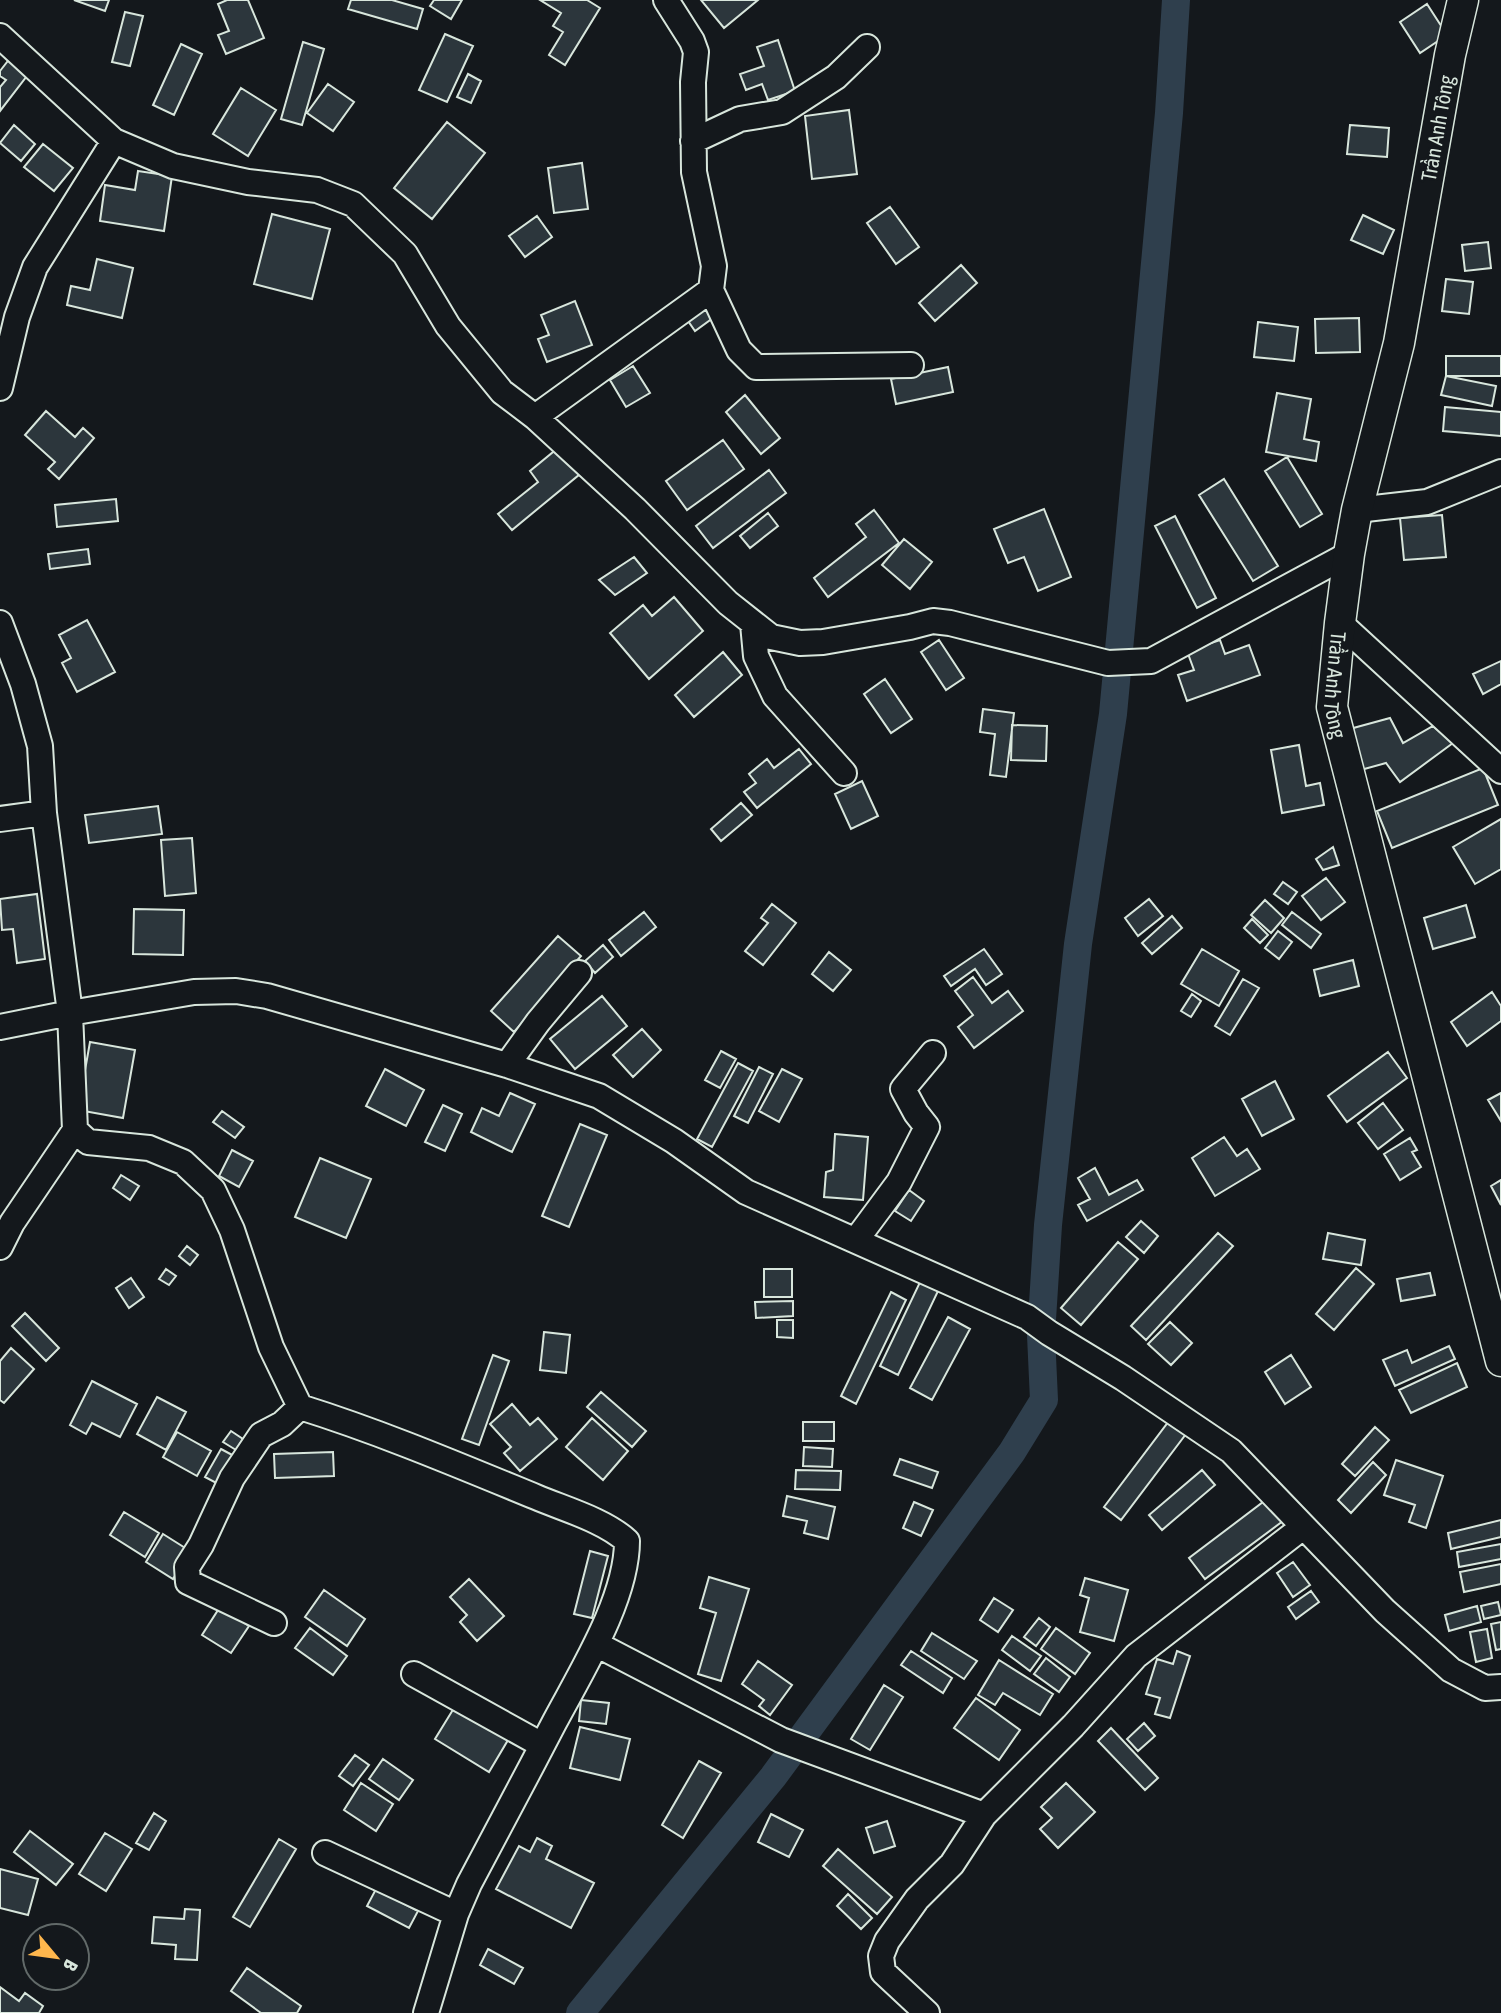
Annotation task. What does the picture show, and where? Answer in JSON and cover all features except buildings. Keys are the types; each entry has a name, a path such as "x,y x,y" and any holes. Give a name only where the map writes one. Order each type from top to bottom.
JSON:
{"street":[{"path":"666,0 696,52 693,82 694,172 715,266 711,290 739,350 756,366 911,365"},
{"name":"Trần Anh Tông","path":"1463,0 1450,55 1399,343 1357,510 1340,623 1332,707 1501,1361"},
{"path":"0,36 114,141 173,166 248,182 317,190 353,204 405,254 448,326 502,392 535,417 635,509 729,604 771,637 800,643 823,642 910,628 933,621 1116,662 1151,661 1349,554"},
{"path":"693,141 740,119 782,112 836,77 867,47"},
{"path":"0,388 17,317 35,267 114,141"},
{"path":"535,417 711,290"},
{"path":"1357,510 1427,502 1501,472"},
{"path":"0,623 23,684 40,746 44,813 70,1013 75,1130 12,1223 0,1247"},
{"path":"1340,623 1501,771"},
{"path":"753,624 756,656 775,696 844,773"},
{"path":"0,819 44,813"},
{"path":"507,1065 579,973"},
{"path":"0,1027 194,992 236,991 267,996 507,1065 599,1096 674,1142 746,1192 1027,1317 1049,1334 1123,1378 1231,1451 1385,1611 1451,1670 1485,1688 1501,1687"},
{"path":"856,1240 899,1182 926,1127 903,1089 933,1053"},
{"path":"75,1130 88,1142 149,1148 183,1162 213,1190 232,1230 271,1347 300,1407 352,1423 426,1452 619,1533 627,1541 627,1559 619,1588 596,1644 469,1884 456,1914 426,2013"},
{"path":"274,1623 188,1582 187,1567 201,1545 232,1478 261,1435 282,1424 300,1407"},
{"path":"927,2013 883,1972 881,1956 887,1941 910,1910 952,1864 984,1815 1073,1726 1136,1656 1303,1527"},
{"path":"596,1644 781,1740 984,1815"},
{"path":"414,1674 542,1745"},
{"path":"325,1853 456,1914"}],"waterway":[{"path":"580,2013 773,1777 1012,1452 1044,1400 1041,1335 1048,1225 1078,944 1113,714 1169,113 1176,0"}]}
